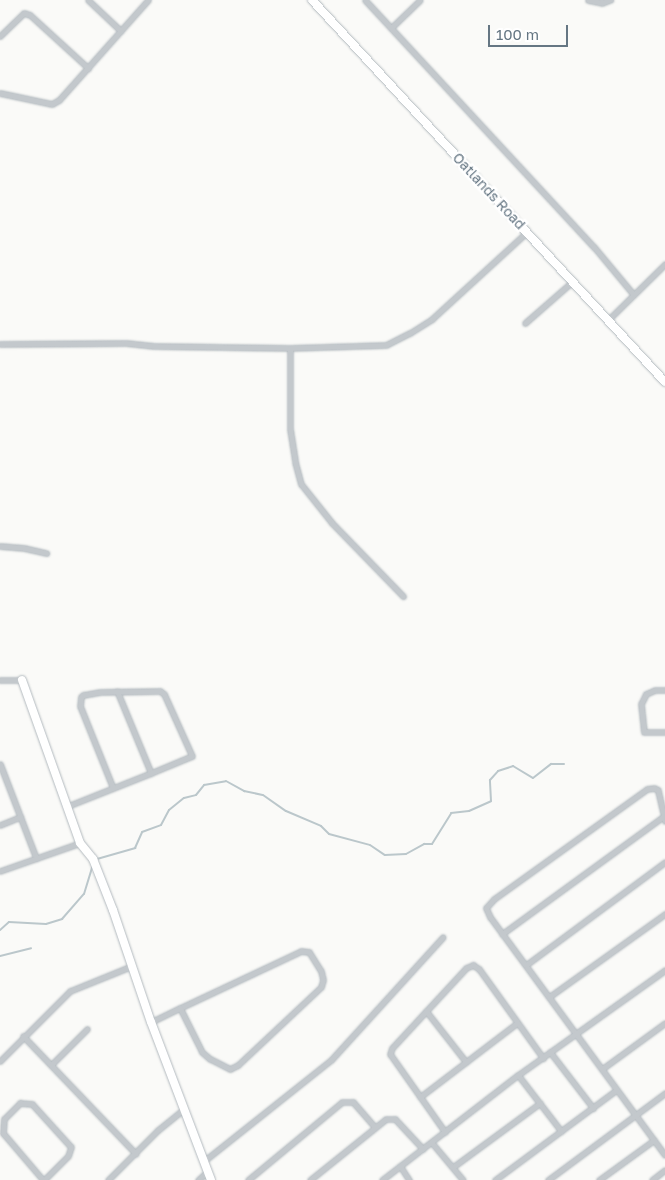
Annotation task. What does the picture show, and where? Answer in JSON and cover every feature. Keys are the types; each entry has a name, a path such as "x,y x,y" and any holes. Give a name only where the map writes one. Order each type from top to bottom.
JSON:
{"street":[{"path":"88,0 121,30"},
{"path":"0,93 52,104 59,100 148,0"},
{"name":"Oatlands Road","path":"312,0 665,382"},
{"path":"365,0 594,247 633,294"},
{"path":"391,28 420,0"},
{"path":"588,0 602,3 610,0"},
{"path":"0,36 24,13 30,15 88,68"},
{"path":"0,344 126,342 154,346 375,347 396,340 432,319 527,232"},
{"path":"608,320 665,264"},
{"path":"526,323 573,281"},
{"path":"290,348 290,429 295,462 301,484 332,524 403,596"},
{"path":"0,546 24,548 46,553"},
{"path":"0,680 22,680 80,843 93,859 210,1180"},
{"path":"68,806 151,773 192,756 164,694 155,690 117,691 83,695 79,703 113,788"},
{"path":"665,690 655,690 646,694 642,704 644,732 665,732"},
{"path":"117,691 151,773"},
{"path":"0,764 36,858"},
{"path":"502,934 664,818 658,790 654,788 646,789 494,899 487,906 486,912 502,934 526,965 575,1034 602,1069 616,1090 665,1155"},
{"path":"0,825 20,817"},
{"path":"0,871 80,843"},
{"path":"526,965 665,862"},
{"path":"549,997 665,914"},
{"path":"204,1161 331,1060 443,937"},
{"path":"151,1022 180,1008 301,952 310,952 315,957 323,980 321,987 238,1065 230,1069 210,1059 202,1052 180,1008"},
{"path":"445,1132 390,1054 392,1048 466,968 473,965 479,969 543,1058"},
{"path":"0,1061 70,991 132,966"},
{"path":"382,1180 518,1075 665,970"},
{"path":"426,1011 466,1062"},
{"path":"420,1098 517,1023"},
{"path":"602,1069 665,1024"},
{"path":"50,1065 87,1028"},
{"path":"23,1036 136,1154"},
{"path":"550,1052 593,1108"},
{"path":"518,1075 561,1131"},
{"path":"495,1180 616,1090"},
{"path":"548,1180 665,1093"},
{"path":"248,1180 342,1102 353,1102 375,1127"},
{"path":"20,1103 32,1104 71,1148 68,1156 44,1180 3,1133 4,1119 20,1103"},
{"path":"453,1168 540,1103"},
{"path":"108,1180 158,1130 184,1109"},
{"path":"310,1180 386,1119 395,1119 423,1149"},
{"path":"600,1180 654,1140"},
{"path":"432,1142 463,1180"},
{"path":"400,1166 409,1180"},
{"path":"652,1180 665,1170"},
{"path":"198,1180 207,1172"}],"waterway":[{"path":"97,859 135,848 142,832 161,825 169,810 184,798 196,795 204,785 226,781 244,791 263,795 286,811 321,826 329,834 370,845 385,855 406,854 424,844 432,844 451,813 469,811 491,801 490,780 498,771 513,766 533,778 551,764 564,764"},
{"path":"0,930 9,922 46,924 62,919 84,894 93,864"},
{"path":"0,956 31,948"}]}
